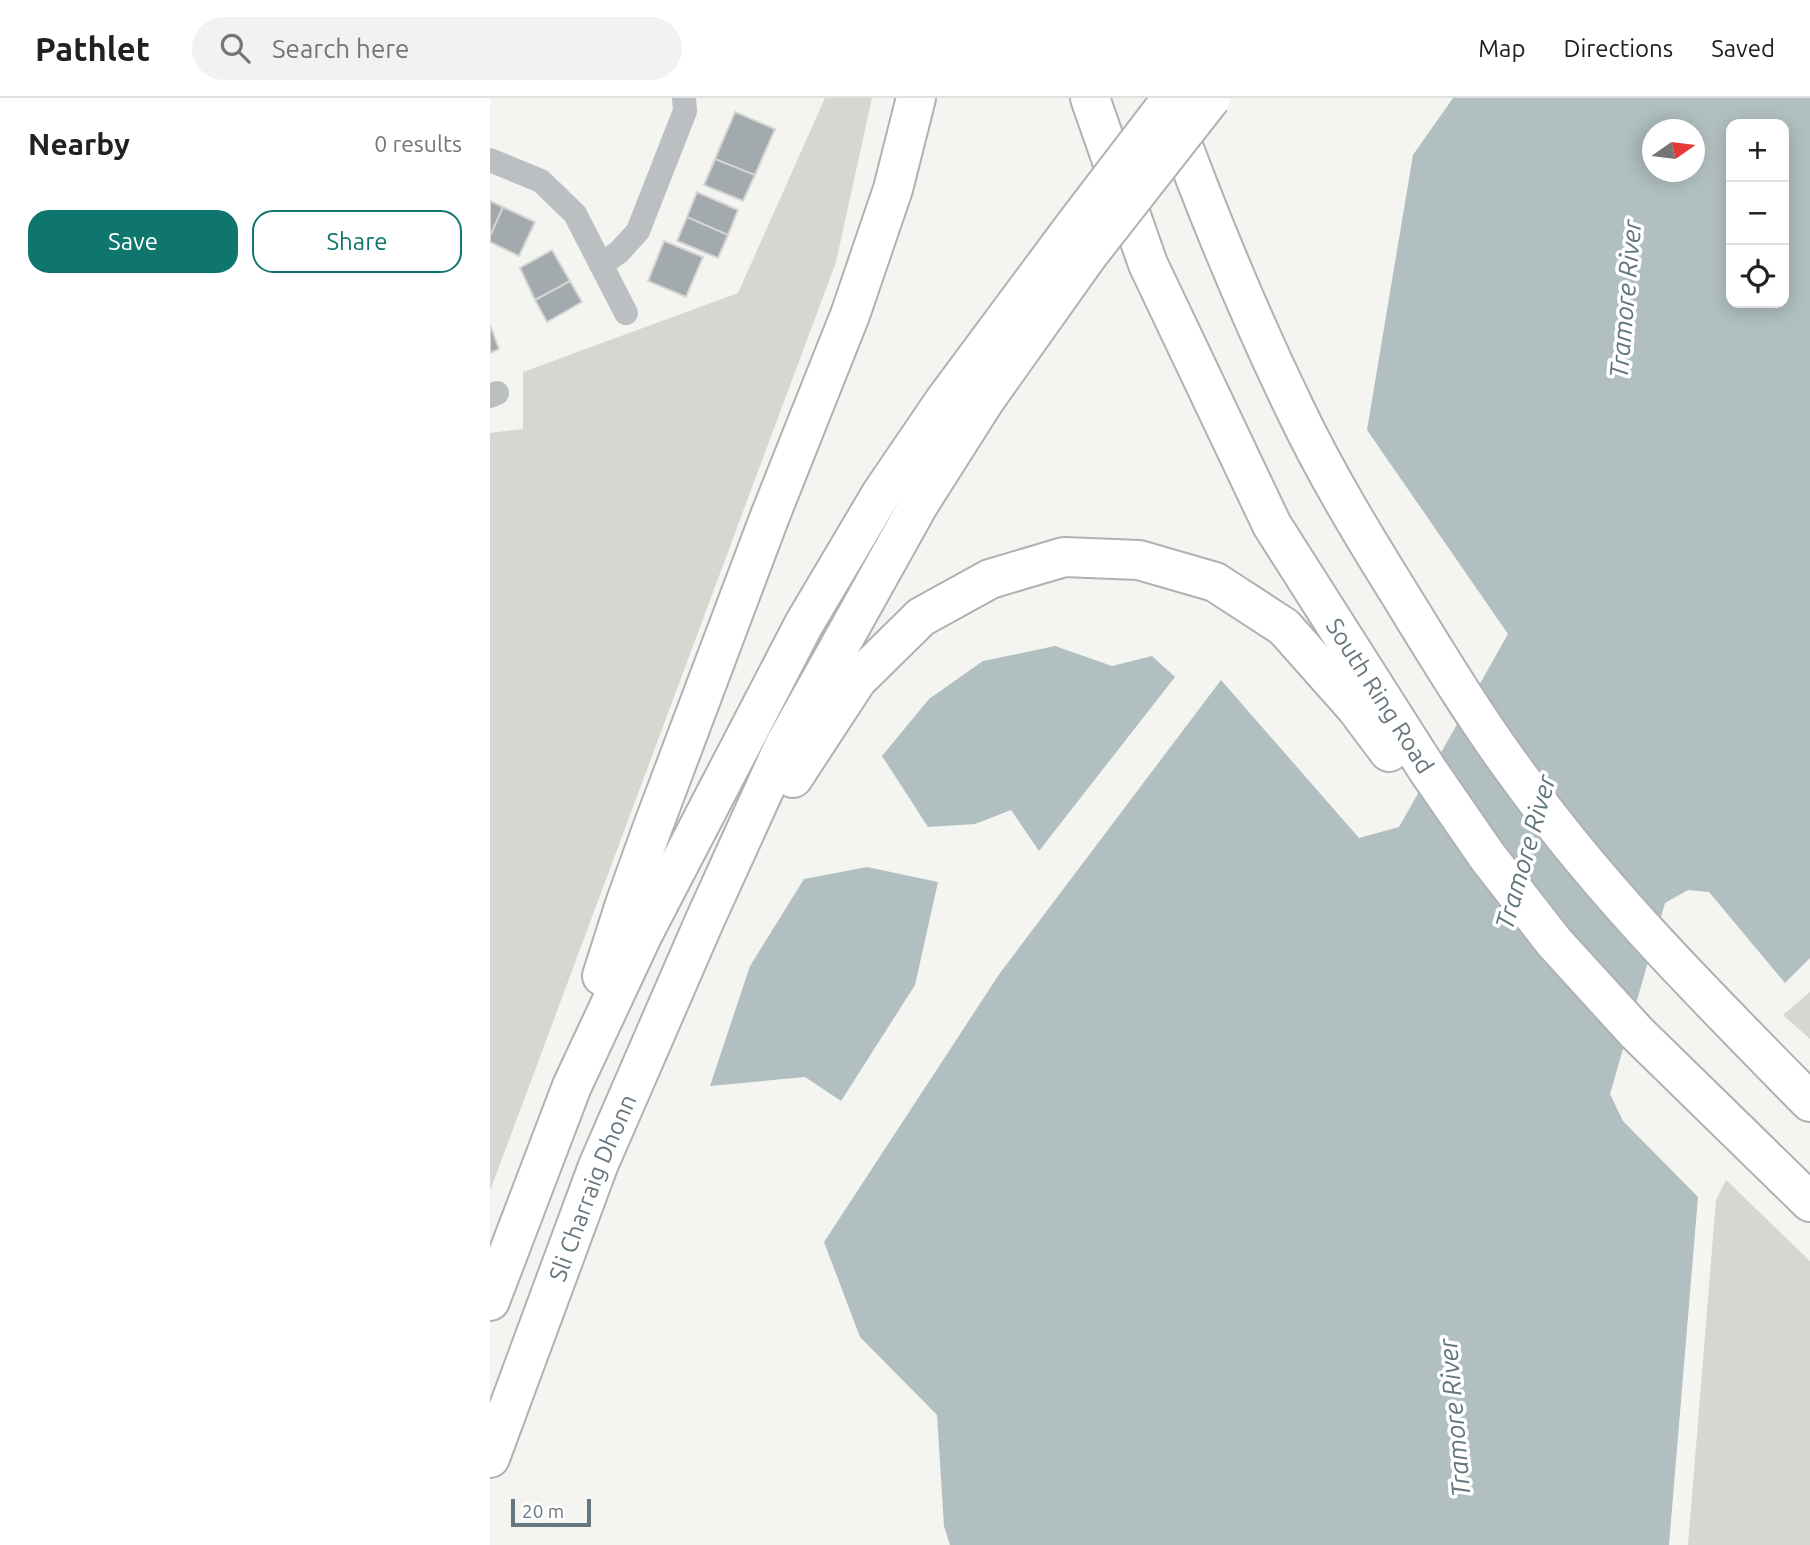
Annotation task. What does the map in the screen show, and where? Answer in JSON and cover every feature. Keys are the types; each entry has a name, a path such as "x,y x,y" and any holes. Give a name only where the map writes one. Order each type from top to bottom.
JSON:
{"highway":[{"path":"572,1086 625,904 770,516 850,315 893,189 916,98"},
{"name":"South Ring Road","path":"1090,98 1148,264 1272,525 1423,780"},
{"path":"1165,98 1200,192 1295,409 1345,505 1456,685 1520,778 1661,950 1810,1102"},
{"path":"704,922 784,746 919,504 1172,98"},
{"path":"490,1301 572,1086 650,921 804,624 881,494 938,410 1082,240 1211,98"},
{"path":"704,922 802,763 858,680 921,617 990,579 1064,557 1139,560 1215,582 1284,626 1423,780 1487,856 1553,942 1636,1032 1810,1202"},
{"name":"Sli Charraig Dhonn","path":"490,1458 598,1166 704,922"}],"street":[{"path":"601,265 619,252 638,231 685,111 684,98"},
{"path":"490,160 541,181 575,214 626,313"}],"shaded area":[{"path":"825,98 872,98 836,262 490,1191 490,433 523,429 523,372 738,293"},
{"path":"1810,992 1810,1039 1783,1015"},
{"path":"1726,1180 1810,1261 1810,1545 1688,1545 1716,1200"}],"water":[{"name":"Tramore River","path":"1453,98 1810,98 1810,958 1785,983 1709,892 1688,890 1665,903 1610,1094 1623,1121 1698,1197 1669,1545 950,1545 944,1526 937,1415 860,1337 824,1242 1000,973 1221,680 1359,838 1399,827 1508,634 1367,430 1413,155"},
{"path":"1055,646 1112,666 1152,656 1175,677 1039,851 1011,810 975,824 928,827 882,756 929,699 983,661"},
{"path":"867,867 938,882 915,985 841,1101 805,1077 710,1086 750,966 804,879"}],"building":[{"path":"735,112 775,129 755,175 715,159"},
{"path":"715,159 755,175 743,201 704,185"},
{"path":"697,192 738,210 728,235 687,217"},
{"path":"490,201 503,207 490,236"},
{"path":"503,207 535,222 519,256 490,242"},
{"path":"687,217 728,235 718,258 677,241"},
{"path":"664,241 703,257 686,297 648,281"},
{"path":"552,250 570,281 535,300 520,268"},
{"path":"570,281 582,302 547,322 535,300"},
{"path":"490,325 499,349 490,353"}]}
